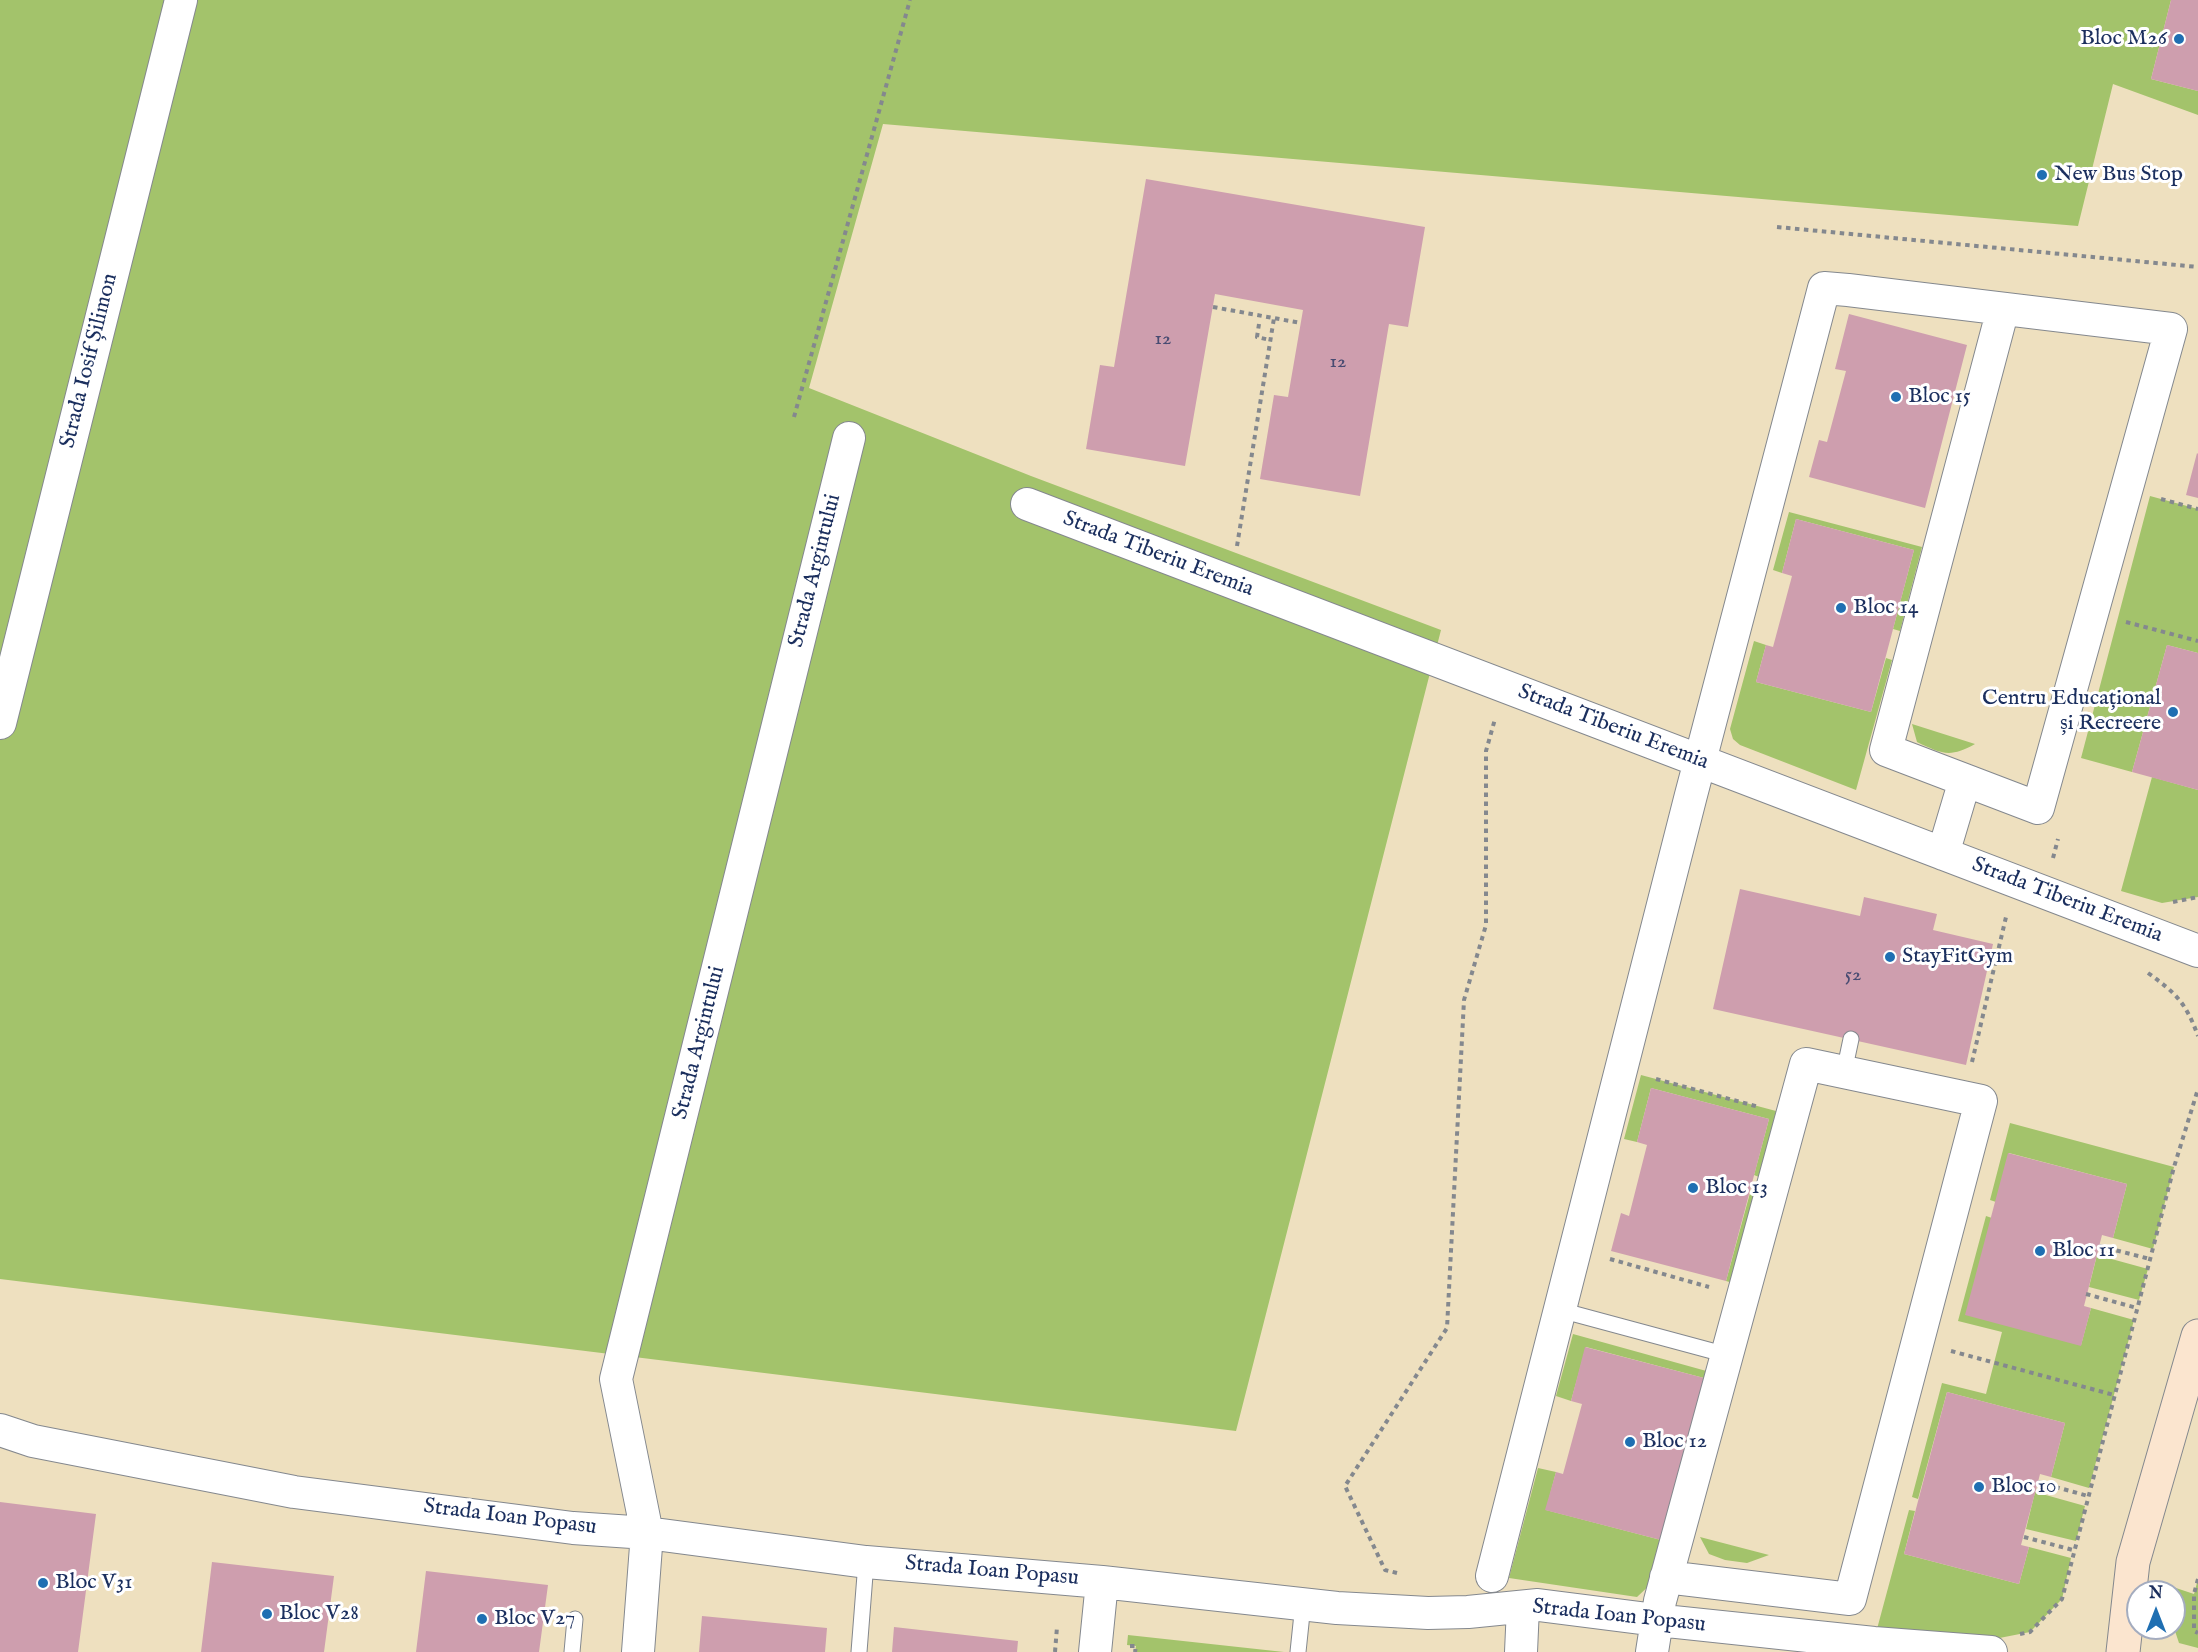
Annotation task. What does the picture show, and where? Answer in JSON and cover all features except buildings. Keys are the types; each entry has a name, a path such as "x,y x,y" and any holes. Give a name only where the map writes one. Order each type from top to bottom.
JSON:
{"street":[{"name":"Strada Iosif Șilimon","path":"0,723 181,0"},
{"path":"1492,1576 1824,288 2003,309 2171,329 2038,808 1886,750 2003,309"},
{"name":"Strada Argintului","path":"638,1652 647,1533 616,1379 849,438"},
{"name":"Strada Tiberiu Eremia","path":"1027,504 2198,951"},
{"path":"1943,854 1965,780"},
{"path":"1652,1652 1656,1620 1666,1577 1806,1064 1981,1101 1850,1599 1666,1577"},
{"path":"2123,1652 2133,1562 2198,1336"},
{"name":"Strada Ioan Popasu","path":"0,1430 33,1441 294,1492 573,1528 647,1533 866,1562 1102,1582 1303,1604 1428,1613 1538,1605 1874,1643 2001,1644"},
{"path":"1095,1652 1102,1582"},
{"path":"1521,1652 1523,1607"}],"lane":[{"path":"1844,1072 1851,1040"},
{"path":"1560,1310 1727,1355"},
{"path":"859,1652 866,1562"},
{"path":"1298,1652 1303,1604"},
{"path":"572,1652 575,1619"}],"path":[{"path":"794,417 910,0"},
{"path":"1777,227 2198,267"},
{"path":"1213,307 1301,323"},
{"path":"1231,583 1274,318"},
{"path":"1259,324 1257,337 1270,340"},
{"path":"2160,499 2198,510"},
{"path":"2116,619 2198,641"},
{"path":"1407,1575 1385,1570 1345,1486 1447,1328 1464,1000 1486,925 1486,751 1501,696 1513,690"},
{"path":"2051,865 2061,831"},
{"path":"2170,902 2198,897"},
{"path":"2142,968 2174,991 2189,1013 2198,1036"},
{"path":"2001,1644 2030,1632 2062,1599 2174,1167 2198,1089"},
{"path":"2099,1246 2150,1259"},
{"path":"1576,1249 1714,1288"},
{"path":"2086,1294 2137,1308"},
{"path":"1950,1351 2114,1395"},
{"path":"2038,1482 2088,1496"},
{"path":"2024,1537 2073,1550"},
{"path":"2198,1579 2194,1594 2194,1631 2198,1633"},
{"path":"1055,1652 1057,1628"}],"green space":[{"path":"0,0 2171,0 2151,79 2198,91 2198,115 2113,84 2078,226 883,124 809,388 1031,476 1441,630 1236,1431 0,1279"},
{"path":"2150,496 2198,509 2198,653 2167,645 2132,772 2081,758"},
{"path":"1789,512 1922,547 1900,631 1893,629 1914,550 1796,519 1782,573 1773,570"},
{"path":"1754,641 1766,645 1756,682 1871,712 1886,658 1892,660 1856,790 1740,745 1733,739 1730,729"},
{"path":"1912,724 1975,744 1952,753 1940,752 1917,742"},
{"path":"2152,777 2198,790 2198,897 2162,903 2121,891"},
{"path":"1641,1075 1776,1111 1759,1177 1754,1175 1769,1119 1651,1088 1637,1142 1624,1139"},
{"path":"2010,1123 2174,1167 2153,1249 2113,1238 2127,1184 2009,1153 1996,1202 1990,1200"},
{"path":"1750,1193 1755,1194 1733,1283 1726,1281"},
{"path":"1986,1216 1992,1218 2081,1345 2091,1308 2134,1320 2089,1488 2051,1477 2065,1423 1947,1392 1918,1499 1912,1497 1942,1383 1986,1394 2002,1332 1958,1321"},
{"path":"2097,1255 2148,1269 2139,1300 2089,1287"},
{"path":"1573,1334 1710,1372 1677,1481 1704,1378 1586,1347 1571,1401 1556,1396"},
{"path":"1538,1468 1556,1472 1546,1510 1661,1540 1654,1581 1637,1597 1509,1578"},
{"path":"2035,1492 2085,1506 2076,1541 2026,1529"},
{"path":"1909,1510 1915,1511 1904,1554 2019,1584 2029,1547 2071,1558 2062,1599 2030,1632 1979,1642 1877,1629"},
{"path":"1700,1537 1769,1555 1747,1563 1725,1560 1709,1554"},
{"path":"2198,1579 2198,1648 2179,1643 2178,1640 2186,1640 2186,1591 2194,1594"},
{"path":"1128,1635 1284,1652 1135,1652 1136,1646 1127,1645"}],"place":[{"name":"Bloc M26","path":"2179,39"},
{"name":"New Bus Stop","path":"2042,175"},
{"name":"Bloc 15","path":"1896,397"},
{"name":"Bloc 14","path":"1841,608"},
{"name":"Centru Educațional și Recreere","path":"2173,712"},
{"name":"StayFitGym","path":"1890,957"},
{"name":"Bloc 13","path":"1693,1188"},
{"name":"Bloc 11","path":"2040,1251"},
{"name":"Bloc 12","path":"1630,1442"},
{"name":"Bloc 10","path":"1979,1487"},
{"name":"Bloc V31","path":"43,1583"},
{"name":"Bloc V28","path":"267,1614"},
{"name":"Bloc V27","path":"482,1619"}]}
